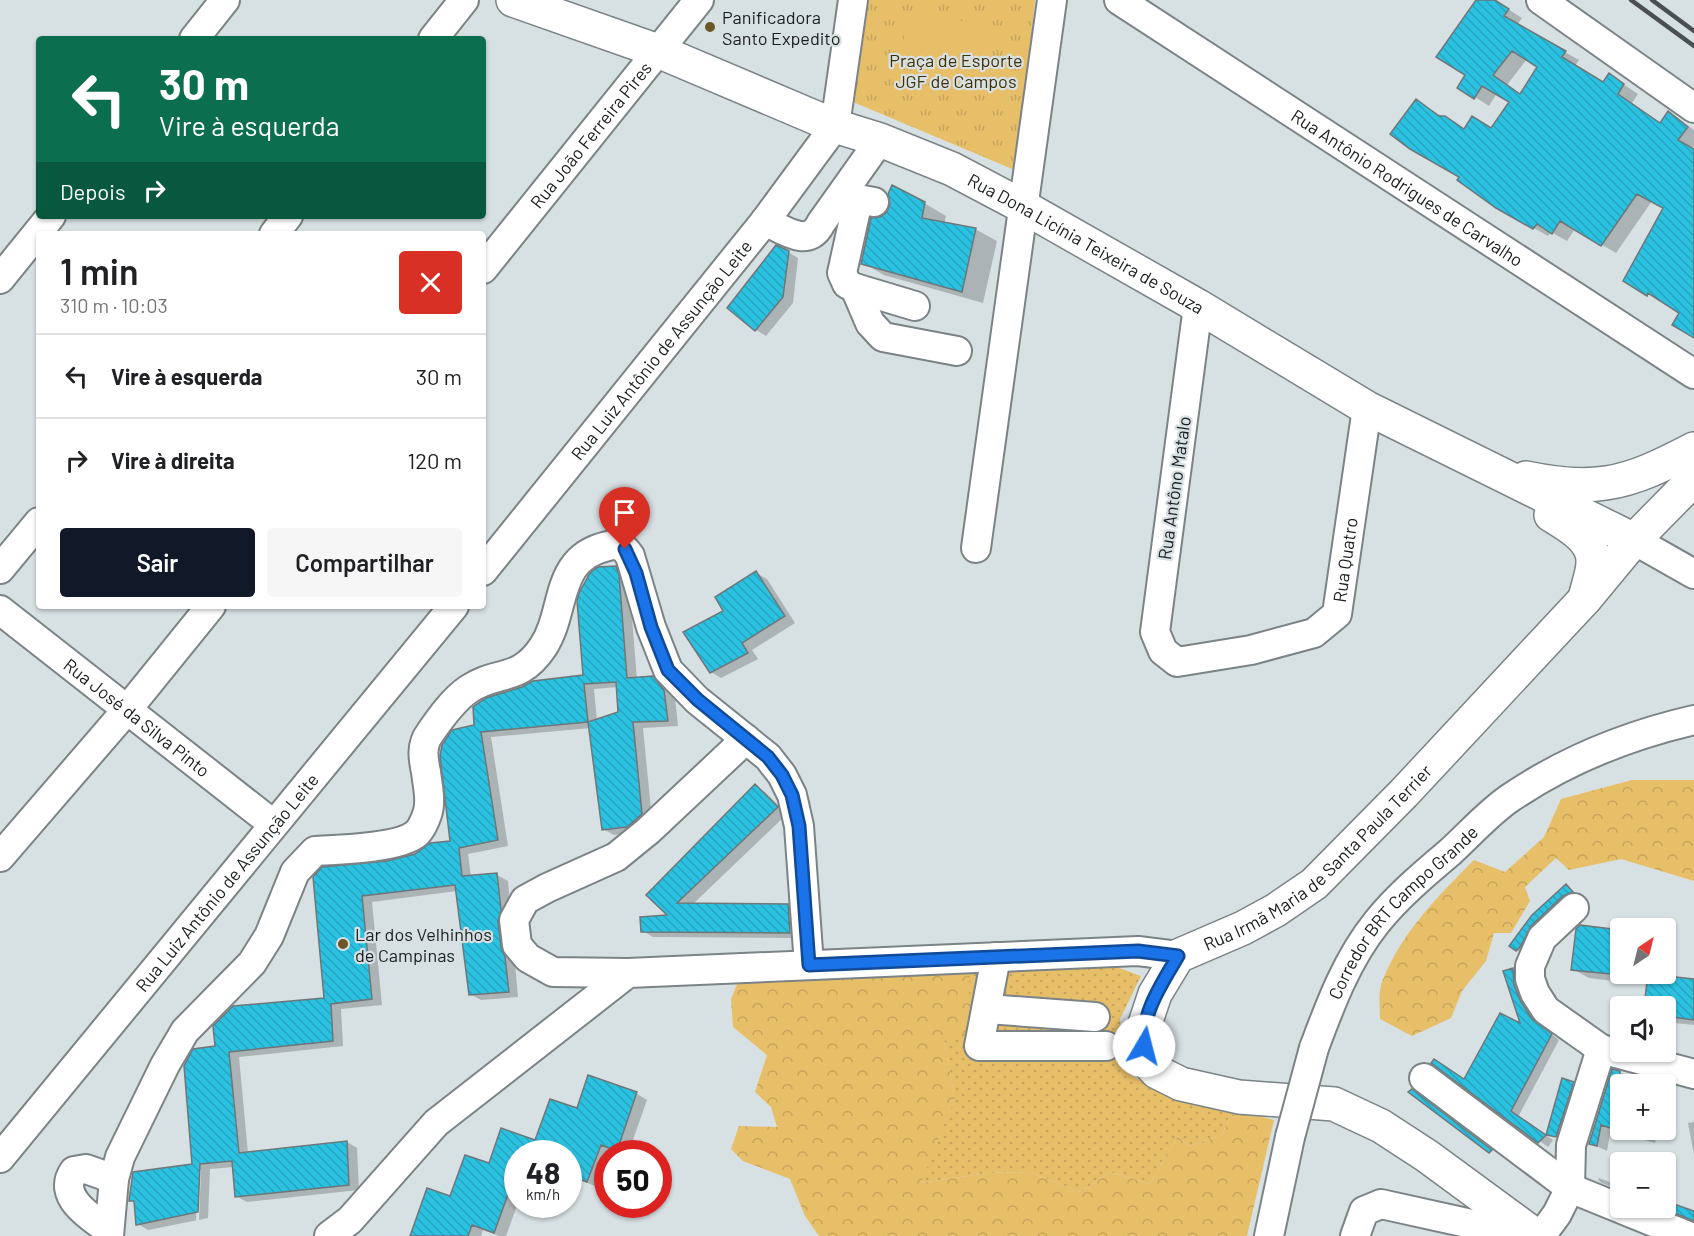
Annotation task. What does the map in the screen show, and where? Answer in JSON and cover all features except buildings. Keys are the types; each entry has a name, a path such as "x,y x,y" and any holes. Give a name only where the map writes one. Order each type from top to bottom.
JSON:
{"main road":[{"name":"Rua Dona Licínia Teixeira de Souza","path":"513,0 658,51 835,126 952,169 1198,306 1367,408 1634,540"},
{"path":"1489,468 1536,480 1606,483 1642,473 1694,449"},
{"path":"1489,468 1537,506 1572,529 1587,543 1593,561 1585,599"},
{"name":"Rua Irmã Maria de Santa Paula Terrier","path":"1178,956 1243,928 1276,910 1314,884 1404,793 1585,599 1634,540 1694,479"},
{"path":"1178,956 1155,994 1142,1033 1145,1059 1157,1072 1181,1084 1239,1097 1334,1104 1381,1126 1427,1156 1536,1236"}],"street":[{"path":"196,36 225,0"},
{"path":"435,36 465,0"},
{"name":"Rua João Ferreira Pires","path":"486,264 699,0"},
{"path":"835,126 852,0"},
{"path":"976,548 1052,0"},
{"name":"Rua Antônio Rodrigues de Carvalho","path":"1119,0 1694,374"},
{"path":"1541,0 1694,108"},
{"name":"Rua Luiz Antônio de Assunção Leite","path":"486,567 765,221 835,126"},
{"path":"765,221 798,236 811,236 818,231 880,141"},
{"path":"874,202 863,200 857,205 842,273 846,284 915,306"},
{"path":"39,231 49,219"},
{"path":"276,231 286,219"},
{"path":"818,231 848,245"},
{"path":"0,279 36,235"},
{"path":"855,288 870,323 883,337 957,351"},
{"name":"Rua Antôno Matalo","path":"1178,662 1163,651 1155,632 1198,306"},
{"name":"Rua Quatro","path":"1178,662 1251,650 1314,633 1337,614 1367,408"},
{"path":"0,569 36,526"},
{"path":"1634,540 1694,574"},
{"path":"109,1233 114,1179 120,1157 165,1065 185,1031 252,963 269,936 295,872 315,851 401,842 417,833 425,819 429,804 422,752 427,736 442,715 470,688 517,672 534,658 544,645 576,561 605,546 617,544 625,549 636,573 651,627 668,670 698,700 768,757 782,775 792,795 799,826 809,965"},
{"path":"0,857 126,711 209,609"},
{"name":"Rua Luiz Antônio de Assunção Leite","path":"0,1158 452,609"},
{"name":"Rua José da Silva Pinto","path":"0,610 273,825"},
{"name":"Corredor BRT Campo Grande","path":"1269,1236 1290,1137 1314,1048 1331,1002 1351,962 1377,922 1425,874 1509,799 1556,770 1608,746 1667,726 1694,720"},
{"path":"746,739 648,831 616,857 525,900 514,920 517,945 528,958 553,972 628,973 1138,951 1178,956"},
{"path":"1574,908 1542,938 1530,966 1530,979 1535,993 1546,1010 1601,1048 1694,1074"},
{"path":"996,957 979,1046 1106,1046"},
{"path":"329,1236 350,1220 436,1123 628,973"},
{"path":"987,1009 1095,1017"},
{"path":"1541,1236 1557,1214 1570,1188 1571,1146 1601,1048"},
{"path":"1424,1078 1570,1188 1688,1236"},
{"path":"109,1233 76,1203 68,1187 69,1179 74,1172 86,1169 114,1179"},
{"path":"1359,1224 1381,1204 1526,1236"}],"green space":[{"name":"Praça de Esporte JGF de Campos","path":"869,0 1035,0 1017,171 853,102"},
{"path":"907,13 995,26 988,78 900,67"},
{"path":"1632,780 1694,780 1694,881 1621,859 1569,870 1556,858 1525,887 1530,901 1511,933 1494,933 1486,961 1462,991 1451,1018 1412,1036 1380,1019 1381,986 1399,947 1434,902 1474,860 1505,872 1544,837 1561,799"},
{"path":"1114,966 1141,976 1120,1019 1124,1051 1131,1075 1164,1094 1213,1101 1233,1108 1222,1135 1189,1146 1178,1136 1150,1184 1110,1172 1081,1192 1029,1172 988,1173 920,1183 955,1098 944,1041 970,969"},
{"path":"970,969 967,1033 944,1041 955,1098 921,1183 988,1173 1029,1172 1081,1192 1110,1172 1150,1184 1178,1136 1189,1146 1222,1135 1233,1108 1274,1120 1247,1236 819,1236 805,1216 790,1179 743,1161 731,1149 739,1126 777,1127 771,1107 755,1092 767,1055 733,1027 731,999 740,977"}],"railway":[{"path":"1631,0 1694,46"},
{"path":"1652,0 1694,31"}],"place":[{"name":"Panificadora Santo Expedito","path":"710,27"},
{"name":"Lar dos Velhinhos de Campinas","path":"343,944"}],"route":[{"path":"625,549 630,556 651,627 668,670 698,700 768,757 782,775 792,795 799,826 809,965 1138,951 1178,956 1155,994 1142,1033 1144,1046"}]}
